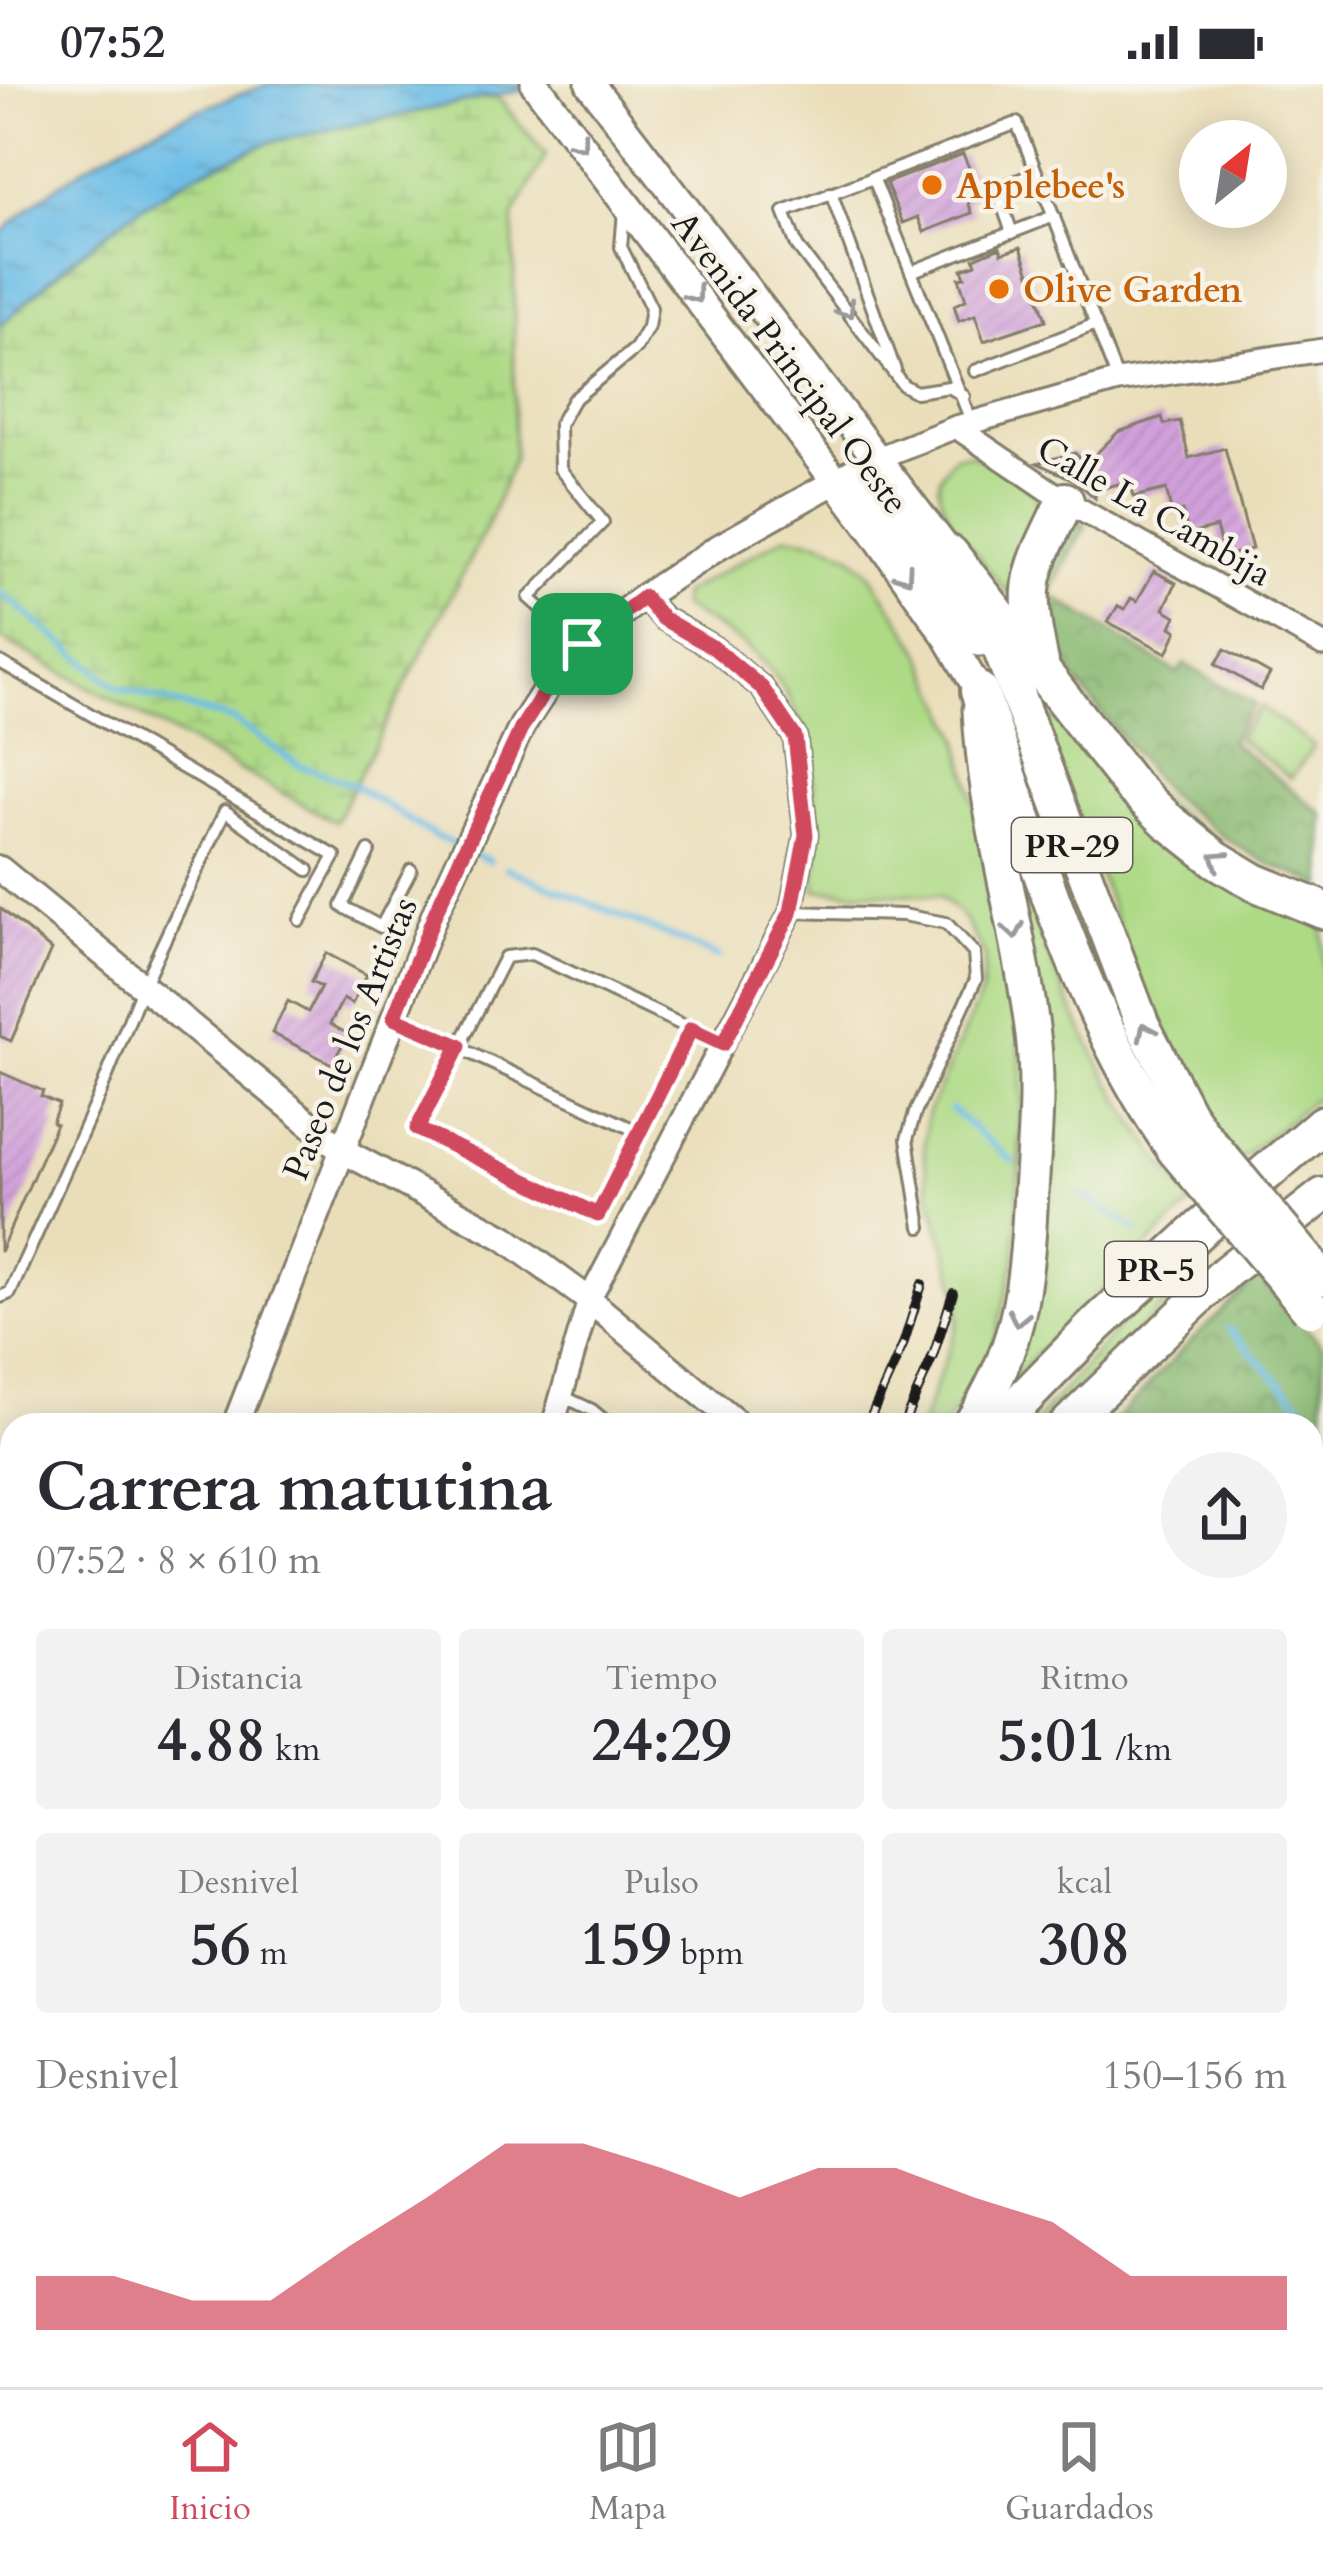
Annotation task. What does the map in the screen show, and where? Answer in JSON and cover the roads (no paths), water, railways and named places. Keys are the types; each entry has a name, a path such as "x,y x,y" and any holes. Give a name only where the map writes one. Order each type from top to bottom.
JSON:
{"highway":[{"path":"835,482 884,505 926,556 964,611 1044,769"},
{"path":"1042,671 1028,604 1030,575 1065,501"},
{"path":"950,554 1130,784 1168,821 1255,882 1323,910"},
{"name":"PR-29","path":"950,554 1001,652 1142,1024 1188,1113 1189,1142"},
{"path":"977,1413 1001,1373 1016,1330 1027,1271 1036,1089 1033,1035 982,762 979,691"},
{"name":"PR-29","path":"979,691 1054,905 1128,1072 1319,1301"},
{"name":"PR-5","path":"1010,1413 1166,1260 1323,1124"},
{"name":"PR-5","path":"1079,1413 1226,1273 1323,1195"}],"main road":[{"name":"Avenida Principal Oeste","path":"535,84 907,577 979,691"},
{"name":"Avenida Principal Oeste","path":"590,84 950,554"}],"street":[{"name":"Paseo de los Artistas","path":"240,1413 436,911 484,803 522,727 557,672 582,644 719,547 875,459 964,425 1118,381 1323,350"},
{"name":"Calle La Cambija","path":"964,425 1065,501 1323,646"},
{"path":"556,1413 589,1300 791,912 806,835 795,737 762,688 714,648 662,618 644,597"},
{"path":"0,869 342,1150 505,1238 589,1300 726,1413"}],"lane":[{"path":"964,396 949,387 916,392 903,385 797,246 784,212 1017,123 1118,381"},
{"path":"1012,233 997,189 1036,173"},
{"path":"873,177 964,396 964,425"},
{"path":"832,193 895,361 895,372"},
{"path":"582,644 529,598 604,522 560,469 559,425 573,400 636,348 648,327 651,308 621,247 625,202"},
{"path":"913,271 1054,216"},
{"path":"975,371 1096,324"},
{"path":"0,662 335,856 300,920"},
{"path":"0,1297 10,1293 142,988 225,811 308,870"},
{"path":"342,906 369,851"},
{"path":"318,889 381,927 411,869"},
{"path":"791,912 903,915 946,923 974,952 976,979 907,1139 921,1227"},
{"path":"691,1029 598,1215 417,1129 505,957 532,954 723,1044"},
{"path":"394,1018 639,1132"},
{"path":"561,1395 596,1413"}],"water":[{"path":"269,84 553,84 270,142 191,176 131,214 66,265 0,326 0,235 29,208 126,144"}],"waterway":[{"path":"0,592 118,688 233,720 299,765 354,785 434,836 460,847"},
{"path":"472,853 490,861"},
{"path":"506,868 719,957"},
{"path":"951,1109 1012,1161"},
{"path":"1082,1195 1137,1230"},
{"path":"1229,1329 1310,1413"}],"railway":[{"path":"872,1413 903,1345 922,1284"},
{"path":"908,1413 953,1293"}],"place":[{"name":"Applebee's","path":"932,185"},
{"name":"Olive Garden","path":"999,289"}]}
